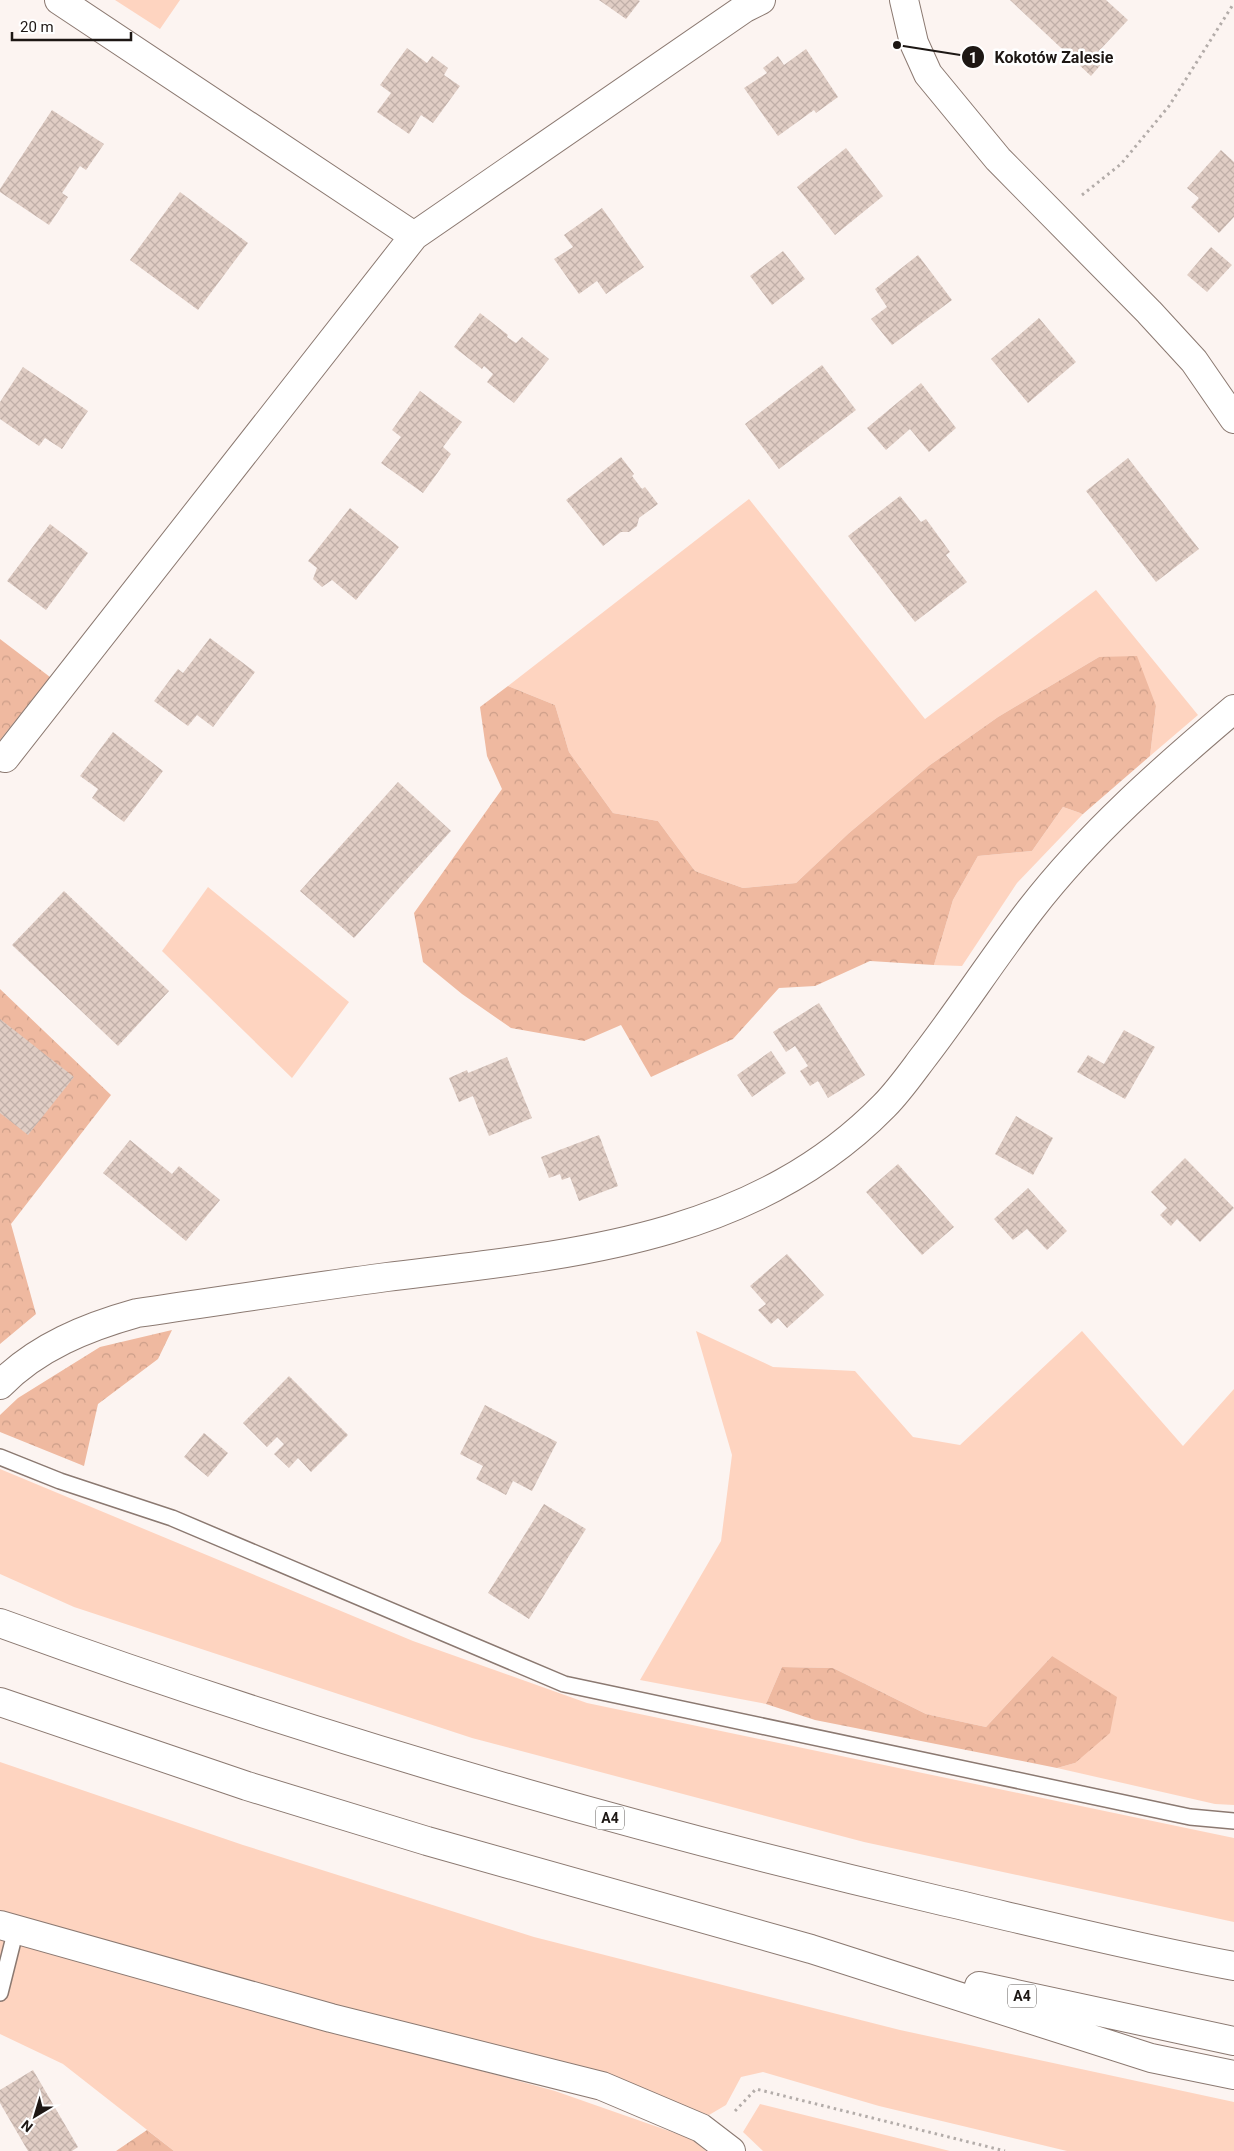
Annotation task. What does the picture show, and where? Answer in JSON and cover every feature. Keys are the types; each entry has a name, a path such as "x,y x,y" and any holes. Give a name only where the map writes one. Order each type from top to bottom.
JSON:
{"main road":[{"path":"59,0 414,236"},
{"path":"3,763 414,236 737,14 762,0"},
{"path":"904,0 914,43 928,74 998,159 1149,312 1187,354 1234,418"},
{"path":"0,1385 26,1363 61,1341 109,1321 137,1313 357,1281 501,1263 620,1243 687,1226 764,1194 803,1172 830,1152 884,1106 956,1016 1004,944 1065,866 1093,836 1234,709"},
{"name":"A4","path":"0,1623 98,1659 271,1716 442,1769 636,1825 863,1883 1174,1955 1234,1966"},
{"name":"A4","path":"0,1702 247,1786 408,1836 811,1949 1120,2018 1234,2041"},
{"path":"8,1927 331,2018 602,2086 702,2128 722,2144"},
{"path":"811,1949 1151,2058 1234,2075"}],"lane":[{"path":"0,1457 60,1482 172,1518 564,1684 1190,1818 1234,1821"},
{"path":"0,1993 8,1927"}],"path":[{"path":"1055,218 1121,164 1169,106 1234,3"},
{"path":"722,2144 756,2089 1005,2151"}],"shaded area":[{"path":"115,0 180,0 160,29"},
{"path":"749,499 925,719 1096,590 1198,715 1150,756 1156,706 1099,657 998,717 930,765 849,833 796,883 743,888 695,871 658,821 613,813 569,752 555,705 508,686"},
{"path":"1063,807 1083,814 1017,883 962,966 934,965 953,900 978,856 1032,851"},
{"path":"208,887 349,1002 292,1078 162,951"},
{"path":"696,1331 773,1367 855,1371 913,1437 960,1445 1082,1331 1183,1446 1234,1389 1234,1805 1215,1804 1057,1768 1075,1763 1052,1656 986,1727 926,1714 833,1668 782,1667 766,1704 640,1680 721,1541 732,1455"},
{"path":"0,1469 413,1641 587,1703 1234,1838 1234,1922 864,1842 472,1738 74,1607 0,1574"},
{"path":"0,1762 243,1845 534,1937 900,2030 1234,2102 1234,2151 1067,2151 879,2106 763,2072 741,2077 726,2105 709,2115 613,2081 27,1923 0,1913"},
{"path":"0,1940 555,2091 692,2139 706,2151 174,2151 63,2064 0,2034"},
{"path":"760,2104 950,2151 763,2151 743,2132"}],"green space":[{"path":"0,639 50,677 0,740"},
{"path":"1137,656 1156,706 1150,756 1083,814 1063,807 1032,851 978,856 953,900 934,965 870,961 815,986 779,988 733,1039 651,1077 621,1025 584,1041 511,1028 462,994 423,962 414,913 502,789 487,756 480,707 508,686 555,705 569,752 613,813 658,821 695,871 743,888 796,883 849,833 930,765 998,717 1099,657"},
{"path":"0,989 111,1095 11,1224 36,1314 0,1344"},
{"path":"172,1330 158,1359 98,1404 84,1466 0,1432 0,1415 18,1398 100,1347"},
{"path":"1052,1656 1117,1697 1110,1733 1075,1763 1057,1768 815,1720 766,1704 782,1667 833,1668 926,1714 986,1727"},
{"path":"147,2130 174,2151 116,2151"}],"building":[{"path":"599,0 638,0 640,1 626,19"},
{"path":"1010,0 1106,0 1128,20 1096,54 1104,61 1091,76"},
{"path":"407,48 427,63 432,56 448,68 444,75 460,86 433,123 421,115 409,134 377,112 391,93 380,85"},
{"path":"806,49 838,97 816,113 814,110 778,136 744,88 767,73 763,68 778,56 784,65"},
{"path":"52,110 104,144 86,170 80,166 62,193 68,197 49,225 0,192 0,189"},
{"path":"846,148 883,196 835,235 797,187"},
{"path":"1221,150 1234,162 1234,217 1219,233 1191,207 1199,198 1187,188"},
{"path":"180,192 248,243 198,310 130,260"},
{"path":"602,208 644,267 606,294 597,281 579,294 554,259 573,247 564,235"},
{"path":"1211,247 1232,265 1207,292 1187,275"},
{"path":"783,251 805,279 772,305 750,276"},
{"path":"918,255 952,300 892,345 871,319 887,307 875,289"},
{"path":"480,313 516,343 522,337 549,359 514,403 487,382 493,374 484,366 482,369 454,347"},
{"path":"1039,318 1076,362 1028,403 991,359"},
{"path":"822,365 856,410 779,469 745,424"},
{"path":"23,367 88,411 62,449 45,438 39,446 0,419 0,402"},
{"path":"921,383 956,428 929,452 910,429 886,450 867,428"},
{"path":"420,391 462,422 443,447 451,454 423,493 381,463 401,437 392,430"},
{"path":"621,457 634,474 632,476 642,489 645,487 658,504 639,518 637,526 629,532 621,532 603,546 566,500"},
{"path":"1128,458 1199,549 1156,582 1086,491"},
{"path":"900,496 921,522 926,519 950,552 946,555 967,582 915,622 848,536"},
{"path":"350,508 399,547 356,600 332,580 322,587 313,579 317,568 308,561"},
{"path":"50,524 88,553 46,610 7,581"},
{"path":"210,638 255,672 213,727 197,715 188,726 154,701 178,669 183,673"},
{"path":"113,732 163,771 124,822 92,798 98,789 80,776"},
{"path":"398,782 451,831 354,938 300,891"},
{"path":"64,891 169,991 118,1046 12,945"},
{"path":"819,1003 865,1075 828,1098 818,1081 810,1086 800,1071 808,1066 795,1046 786,1052 773,1032"},
{"path":"0,1019 74,1077 28,1135 0,1113"},
{"path":"1124,1030 1155,1047 1125,1099 1077,1072 1088,1055 1104,1064"},
{"path":"771,1051 786,1073 752,1097 737,1075"},
{"path":"507,1057 532,1118 489,1136 473,1096 459,1102 449,1078 467,1070 468,1073"},
{"path":"1016,1116 1053,1138 1033,1175 995,1154"},
{"path":"599,1135 618,1186 579,1201 570,1177 562,1180 560,1174 549,1178 541,1157"},
{"path":"130,1140 172,1174 179,1166 220,1200 186,1241 103,1173"},
{"path":"1185,1158 1234,1208 1200,1242 1177,1219 1171,1226 1160,1215 1167,1208 1151,1192"},
{"path":"898,1164 954,1227 922,1255 866,1192"},
{"path":"1028,1188 1067,1231 1047,1250 1027,1229 1013,1240 994,1219"},
{"path":"787,1254 824,1295 787,1328 778,1318 771,1324 758,1310 766,1304 750,1286"},
{"path":"289,1376 348,1435 311,1472 298,1458 289,1468 274,1454 284,1444 277,1437 267,1447 243,1423"},
{"path":"485,1405 557,1442 532,1491 513,1481 506,1495 476,1479 483,1466 460,1454"},
{"path":"204,1433 228,1453 208,1477 184,1457"},
{"path":"544,1504 586,1529 529,1619 488,1593"},
{"path":"33,2070 78,2147 72,2151 28,2151 0,2103 0,2090"}],"place":[{"name":"Kokotów Zalesie","path":"897,45"}]}
